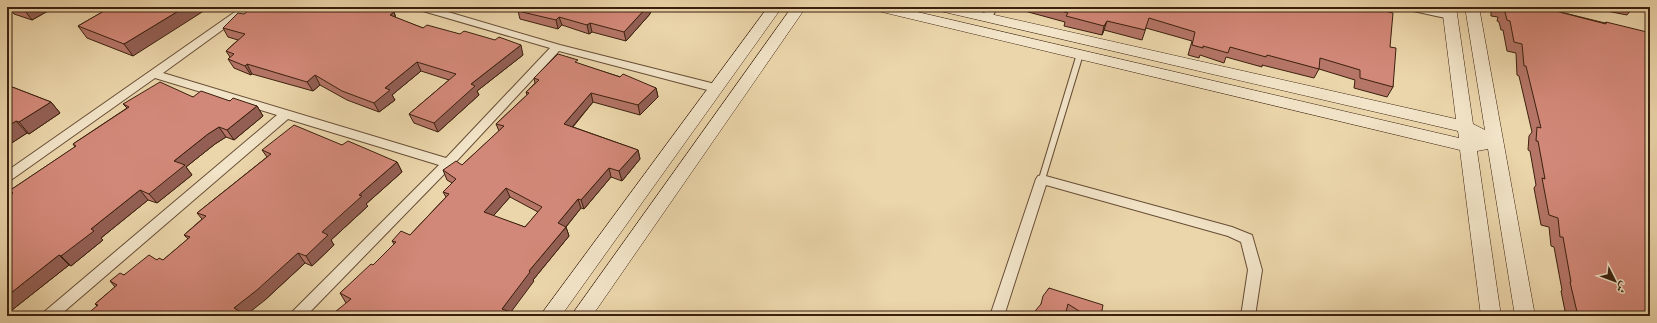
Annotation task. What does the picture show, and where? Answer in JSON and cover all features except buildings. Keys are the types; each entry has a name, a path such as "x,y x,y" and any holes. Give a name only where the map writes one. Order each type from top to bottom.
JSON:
{"street":[{"path":"7,177 249,7"},
{"path":"420,7 557,46 715,88"},
{"path":"550,316 775,7"},
{"path":"585,313 799,7"},
{"path":"878,7 1468,146 1495,142"},
{"path":"940,7 990,12 1466,127 1495,142"},
{"path":"1408,7 1450,11 1491,316"},
{"path":"1472,7 1525,316"},
{"path":"297,316 448,163 557,46"},
{"path":"154,74 448,163"},
{"path":"49,316 286,114"},
{"path":"997,316 1042,179 1232,232 1247,239 1255,270 1248,316"},
{"path":"564,316 584,288 608,237"}],"lane":[{"path":"1042,179 1080,54"}]}
